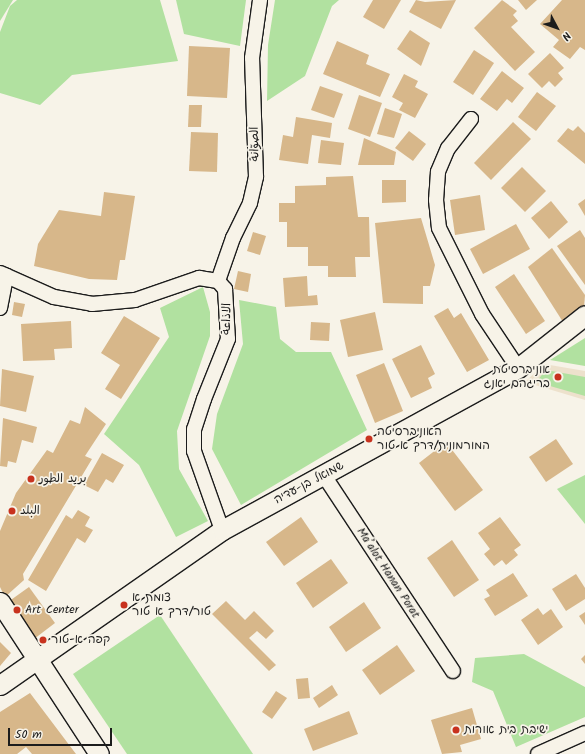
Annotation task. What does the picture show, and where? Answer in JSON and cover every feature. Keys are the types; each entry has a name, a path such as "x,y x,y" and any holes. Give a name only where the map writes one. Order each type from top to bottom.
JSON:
{"street":[{"name":"الصوّانة","path":"218,281 232,238 250,203 256,177 252,58 260,0"},
{"path":"471,119 448,148 438,172 436,200 439,228 482,314 518,368"},
{"path":"0,308 3,274 54,298 92,304 135,300 199,278 218,281"},
{"name":"الاذاعة","path":"218,281 228,297 228,339 201,407 194,429 194,451 222,530"},
{"name":"שמואל בן-עדיה","path":"0,685 36,657 222,530 518,368 585,315"},
{"name":"Ma’alot Hanan Porat","path":"323,474 453,671"},
{"path":"0,602 99,754"},
{"path":"538,754 585,733"}],"shaded area":[{"name":"אוניברסיטת בריגהם יאנג","path":"544,364 585,371 585,400 525,382"}],"green space":[{"path":"0,0 13,0 0,21"},
{"path":"17,0 160,0 178,61 72,75 40,105 0,93 0,32 10,6"},
{"path":"176,0 246,0 240,46 184,34"},
{"path":"275,0 339,0 332,6 305,76 267,101 268,45"},
{"path":"203,287 210,312 210,336 177,431 179,469 208,521 176,537 139,465 104,434 169,337 160,308"},
{"path":"239,300 276,307 280,339 296,352 331,352 367,430 241,505 212,449 217,414 243,344"},
{"path":"585,338 585,366 550,360"},
{"path":"546,370 585,377 585,396 536,382"},
{"path":"585,475 585,524 557,489"},
{"path":"160,615 253,754 127,754 73,674"},
{"path":"524,654 585,687 585,717 516,747 493,691 472,682 475,658"}],"building":[{"path":"373,0 401,0 384,29 363,17"},
{"path":"416,0 425,2 456,0 441,29 409,12"},
{"path":"502,0 517,11 513,15 518,21 511,27 535,52 515,71 474,28"},
{"path":"518,0 537,0 526,10"},
{"path":"562,0 585,0 585,50 580,47 570,59 553,47 559,40 540,24"},
{"path":"410,30 430,43 421,66 397,49"},
{"path":"337,41 369,55 366,64 390,74 380,97 323,74"},
{"path":"189,46 230,48 227,98 187,96"},
{"path":"474,50 494,63 473,95 453,82"},
{"path":"550,53 564,68 558,73 563,79 555,87 549,81 542,88 528,74"},
{"path":"502,71 524,88 512,103 507,99 497,111 480,99"},
{"path":"404,74 418,81 415,87 428,94 415,118 399,110 403,103 392,97"},
{"path":"320,86 343,94 334,118 311,110"},
{"path":"537,92 556,106 536,131 518,117"},
{"path":"359,95 382,103 370,137 348,129"},
{"path":"189,105 202,105 201,127 188,127"},
{"path":"385,108 402,114 394,138 377,134"},
{"path":"296,117 332,123 330,138 312,135 308,164 279,160 283,135 293,137"},
{"path":"513,122 531,139 491,180 474,163"},
{"path":"578,126 585,133 585,164 557,141 568,128 573,131"},
{"path":"409,131 426,144 413,161 395,148"},
{"path":"191,132 218,133 217,172 189,171"},
{"path":"364,138 396,152 394,165 358,165"},
{"path":"321,140 344,143 341,165 318,163"},
{"path":"522,167 546,191 525,212 501,188"},
{"path":"353,176 358,217 369,217 370,257 355,257 356,277 328,277 328,266 308,266 308,247 287,247 287,222 279,222 279,203 295,203 295,186 326,185 326,177"},
{"path":"382,180 406,180 406,202 382,203"},
{"path":"104,192 135,196 125,260 120,260 117,280 89,279 34,266 38,244 59,210 101,216"},
{"path":"480,195 485,230 455,235 450,200"},
{"path":"585,199 585,216 578,204"},
{"path":"551,201 568,222 549,239 531,218"},
{"path":"421,218 435,265 430,286 423,286 423,304 383,303 375,223"},
{"path":"516,224 530,249 483,274 470,249"},
{"path":"580,230 585,238 585,285 557,246"},
{"path":"253,232 266,236 260,255 247,251"},
{"path":"552,248 585,295 584,308 563,322 528,267"},
{"path":"238,271 251,274 248,292 234,289"},
{"path":"514,274 545,321 526,334 495,287"},
{"path":"307,276 308,296 317,295 318,305 285,307 283,278"},
{"path":"14,302 25,304 22,317 12,315"},
{"path":"448,308 454,318 461,313 489,360 467,372 434,316"},
{"path":"375,312 383,350 348,357 340,320"},
{"path":"124,316 160,338 121,399 105,389 120,365 101,353"},
{"path":"71,321 72,348 54,349 55,360 23,361 21,324"},
{"path":"311,322 330,323 329,341 310,340"},
{"path":"421,345 435,374 428,378 432,388 411,398 392,359"},
{"path":"384,363 403,411 375,423 356,375"},
{"path":"2,369 34,376 26,412 0,406"},
{"path":"85,407 106,424 85,456 92,459 23,574 24,580 5,597 0,587 0,531 16,493 47,450 53,453 70,420 80,424"},
{"path":"3,418 37,427 33,443 22,440 16,463 8,461 7,467 0,466"},
{"path":"556,439 573,464 546,482 529,457"},
{"path":"446,442 483,490 455,511 419,463"},
{"path":"102,453 124,465 113,483 106,479 98,492 84,485"},
{"path":"78,510 90,517 85,526 93,530 85,543 77,538 46,591 28,580 66,515 72,519"},
{"path":"301,517 318,542 284,566 266,542"},
{"path":"500,517 521,545 514,550 518,555 506,565 502,560 494,566 484,554 490,549 478,533"},
{"path":"452,540 479,580 454,597 427,558"},
{"path":"331,559 348,583 313,608 296,583"},
{"path":"513,573 528,596 495,616 484,599 490,596 486,590"},
{"path":"576,574 585,588 585,599 566,611 552,589"},
{"path":"29,587 55,623 34,639 8,602"},
{"path":"226,601 245,620 254,611 274,631 266,639 257,631 249,638 276,665 269,671 212,614"},
{"path":"364,602 381,628 346,652 329,627"},
{"path":"538,608 543,615 551,609 563,627 538,645 521,620"},
{"path":"585,612 585,625 579,616"},
{"path":"0,642 11,653 0,666"},
{"path":"397,645 415,671 380,695 362,670"},
{"path":"585,655 585,664 581,659"},
{"path":"308,678 310,698 298,699 296,679"},
{"path":"332,685 338,695 319,708 313,698"},
{"path":"276,691 287,698 272,719 262,712"},
{"path":"30,693 76,754 32,754 26,747 17,754 0,754 0,712"},
{"name":"ישיבת בית אורות","path":"472,708 481,739 460,745 462,752 442,754 431,720"},
{"path":"349,711 358,734 313,751 304,729"}],"place":[{"name":"אוניברסיטת בריגהם יאנג","path":"558,377"},
{"name":"האוניברסיטה המורמונית/דרך א טור","path":"369,439"},
{"name":"بريد الطور","path":"31,479"},
{"name":"البلد","path":"12,511"},
{"name":"צומת א טור/דרך א טור","path":"124,605"},
{"name":"Art Center","path":"17,610"},
{"name":"קפה א-טור","path":"43,640"},
{"name":"ישיבת בית אורות","path":"456,730"}]}
